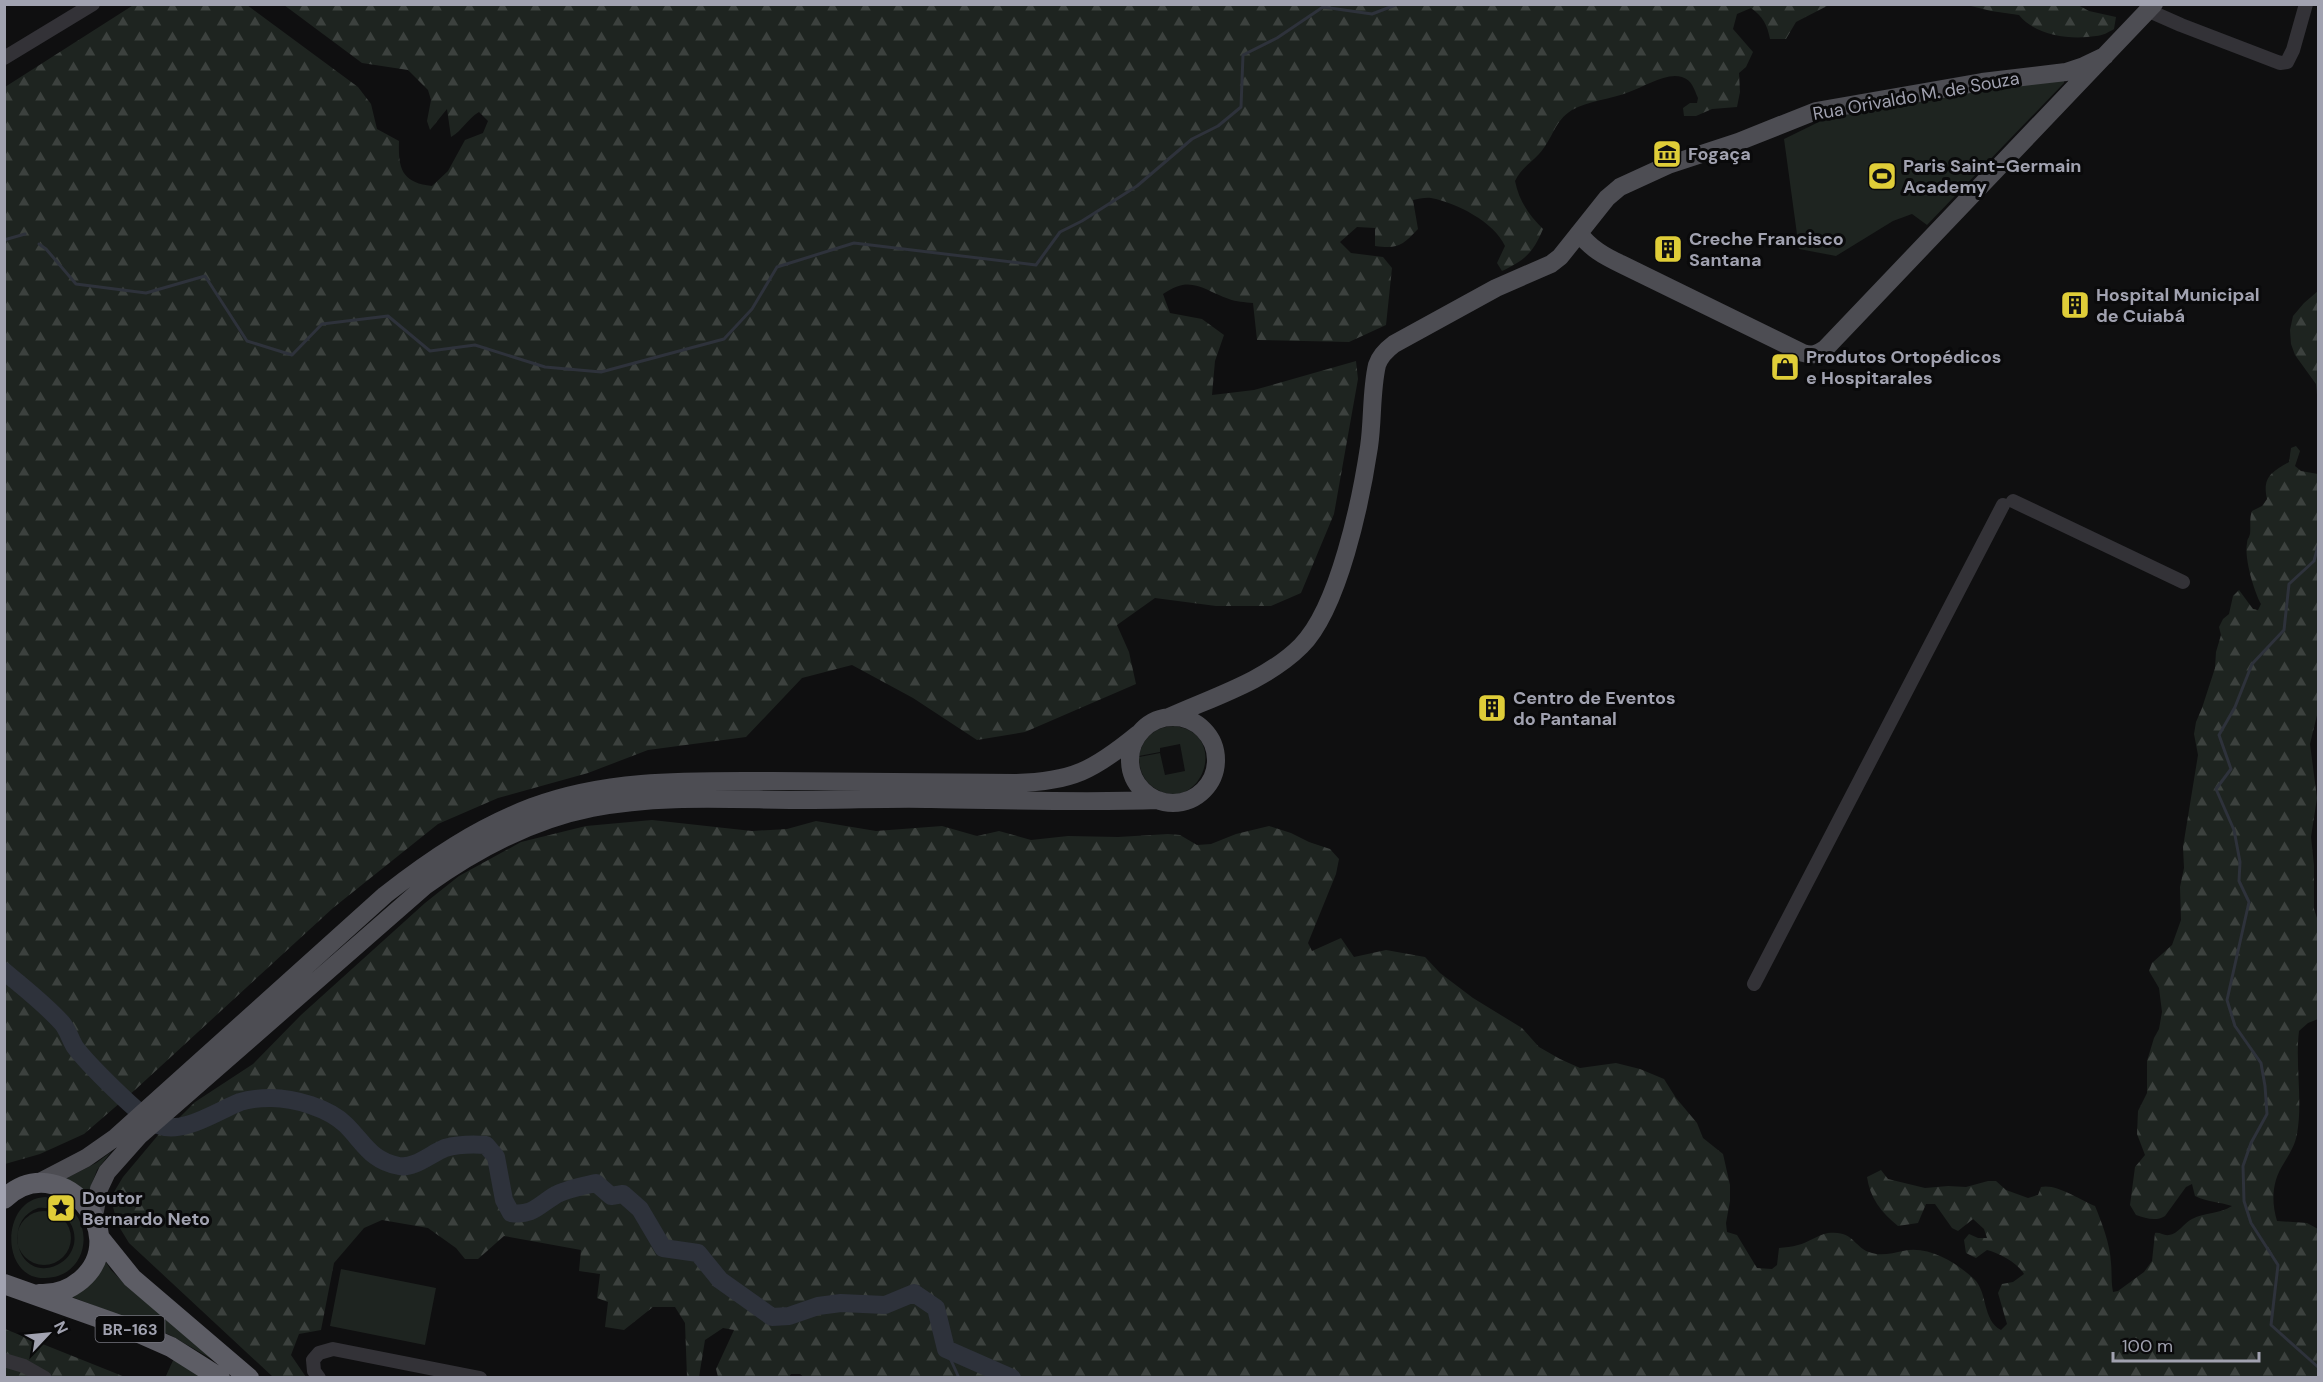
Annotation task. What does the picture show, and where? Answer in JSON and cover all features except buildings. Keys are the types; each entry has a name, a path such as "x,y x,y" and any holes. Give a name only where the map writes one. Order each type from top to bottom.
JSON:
{"highway":[{"name":"BR-163","path":"17,1190 49,1184 71,1191 80,1197 94,1216 99,1237 132,1278 249,1377"},
{"path":"33,1294 48,1295 74,1286 93,1265 98,1251 99,1237"},
{"name":"BR-163","path":"7,1284 118,1324 171,1347 220,1377"}],"main road":[{"path":"1579,233 1587,244 1600,253 1803,353 1811,356 1818,354 2070,79 2104,56 2150,7"},
{"name":"Rua Orivaldo M. de Souza","path":"1169,717 1266,672 1292,655 1312,633 1329,602 1342,565 1356,511 1369,447 1377,364 1384,351 1496,288 1551,264 1560,257 1606,198 1620,187 1668,165 1738,142 1800,117 1877,99 2070,79"},
{"name":"Rua Orivaldo M. de Souza","path":"1560,257 1600,253"},
{"name":"Rua Orivaldo M. de Souza","path":"1204,730 1214,711 1233,688"},
{"path":"94,1216 99,1189 107,1172 134,1131 168,1099 402,882 445,850 481,830 533,807 581,793 636,785 722,781 1015,783 1052,781 1090,769 1113,754 1153,721 1169,717 1190,720 1204,730 1216,752 1216,767 1211,781 1202,793 1189,800 1170,803 1158,801 1100,803 719,798 637,801 591,808 546,820 458,862 425,886 168,1099"},
{"path":"1138,734 1130,753 1132,773 1142,790 1158,801"},
{"path":"17,1190 134,1131"}],"street":[{"path":"4,58 93,4"},
{"path":"2150,7 2181,26 2280,63 2287,62 2293,50 2306,4"},
{"path":"1754,984 2008,503 2183,582"},
{"path":"319,1377 314,1371 313,1360 319,1353 333,1349 480,1377"},
{"path":"4,1360 24,1366 45,1377"}],"green space":[{"path":"135,4 247,5 358,87 371,104 377,129 399,141 401,167 404,173 414,182 432,186 448,171 465,140 483,133 488,121 479,112 451,137 447,109 430,130 427,121 431,100 428,90 408,70 362,63 284,5 1829,5 1796,22 1786,39 1770,39 1764,21 1751,8 1737,14 1733,29 1753,52 1746,67 1739,73 1740,92 1737,107 1712,109 1696,116 1684,116 1683,108 1690,103 1697,103 1698,98 1688,80 1676,76 1662,78 1622,94 1585,104 1566,114 1544,148 1523,169 1515,181 1525,207 1543,229 1536,244 1527,255 1502,271 1497,263 1505,246 1500,237 1474,215 1452,204 1429,198 1413,200 1418,229 1399,245 1375,246 1375,228 1357,227 1340,242 1351,253 1383,257 1392,268 1386,325 1349,342 1257,340 1253,303 1232,300 1189,284 1173,288 1163,294 1170,313 1202,319 1224,335 1215,361 1212,395 1254,390 1356,361 1358,379 1334,514 1301,593 1271,606 1216,606 1155,598 1117,625 1129,652 1136,684 1025,732 977,740 913,698 852,665 802,678 746,737 648,750 588,773 498,798 438,824 333,908 84,1134 40,1154 5,1164 5,87"},
{"path":"1967,5 2078,5 2089,11 2116,17 2114,29 2103,35 2065,37 2035,28 2019,15"},
{"name":"Paris Saint-Germain Academy","path":"2053,79 2064,80 2064,83 1927,225 1912,214 1893,221 1836,256 1799,249 1784,139 1833,115"},
{"path":"2318,291 2318,404 2316,384 2295,355 2290,330 2293,316"},
{"path":"2296,446 2300,451 2295,466 2301,471 2318,474 2318,711 2310,744 2317,798 2311,837 2314,865 2314,909 2318,921 2318,1019 2308,1023 2299,1031 2297,1134 2277,1177 2273,1199 2277,1221 2307,1223 2318,1229 2318,1377 805,1378 800,1374 791,1374 789,1377 718,1377 716,1369 734,1330 723,1328 705,1340 699,1377 687,1377 685,1323 675,1307 653,1307 624,1330 605,1327 608,1302 597,1298 600,1274 579,1271 581,1250 504,1236 478,1259 465,1259 456,1248 428,1228 382,1220 364,1228 334,1263 321,1330 299,1334 291,1355 306,1377 273,1377 129,1243 118,1225 113,1207 114,1192 123,1177 159,1134 195,1102 253,1064 301,1015 425,903 459,876 521,842 586,826 652,820 752,831 787,829 816,821 876,831 942,826 977,836 999,831 1031,840 1068,836 1118,837 1168,834 1180,835 1197,845 1211,844 1236,834 1269,826 1330,849 1339,859 1336,874 1308,943 1312,951 1341,938 1354,957 1386,950 1425,957 1440,973 1473,998 1522,1028 1539,1047 1560,1059 1580,1068 1616,1063 1640,1069 1664,1079 1676,1098 1697,1123 1703,1138 1723,1154 1730,1185 1727,1232 1737,1235 1757,1268 1772,1269 1777,1265 1779,1248 1802,1244 1828,1233 1844,1234 1866,1251 1876,1254 1913,1250 1932,1253 1951,1262 1974,1279 1981,1291 1991,1320 2001,1330 2007,1324 1998,1293 2002,1284 2013,1282 2024,1274 2021,1270 2008,1259 1992,1251 1987,1250 1976,1258 1966,1253 1964,1240 1969,1234 1978,1238 1987,1238 1984,1229 1973,1219 1958,1231 1952,1228 1935,1204 1926,1204 1918,1223 1898,1226 1877,1204 1868,1185 1867,1177 1881,1170 1888,1179 1925,1188 1966,1187 1996,1181 2006,1190 2028,1198 2038,1195 2041,1187 2053,1187 2095,1206 2109,1248 2113,1292 2118,1291 2144,1272 2152,1261 2155,1233 2172,1234 2192,1219 2232,1206 2195,1196 2192,1184 2186,1187 2165,1216 2161,1218 2150,1219 2136,1215 2130,1205 2135,1167 2145,1155 2137,1134 2138,1111 2147,1093 2147,1061 2159,1029 2162,1012 2159,988 2149,971 2152,963 2172,945 2181,920 2180,887 2184,868 2183,847 2198,755 2194,734 2215,668 2216,652 2221,635 2219,627 2229,614 2233,596 2239,590 2253,609 2258,610 2261,604 2248,565 2246,549 2250,534 2251,514 2267,499 2267,480 2289,462 2291,448"},
{"path":"1175,726 1192,732 1202,743 1205,756 1203,770 1197,783 1186,791 1172,794 1156,789 1148,783 1141,771 1139,757 1160,753 1165,775 1185,771 1180,744 1160,748 1160,752 1139,756 1144,743 1151,734 1162,728"},
{"path":"111,1152 97,1170 88,1194 65,1179 96,1163"},
{"path":"45,1197 62,1202 74,1212 81,1225 84,1239 81,1254 74,1266 62,1274 45,1278 30,1275 20,1266 13,1254 11,1239 13,1224 20,1211 30,1201","holes":["38,1208 59,1212 70,1222 73,1228 74,1244 66,1259 57,1265 44,1268 33,1266 24,1259 17,1237 26,1215"]},
{"path":"44,1211 54,1213 63,1219 69,1228 71,1238 69,1248 63,1257 54,1263 44,1265 34,1263 25,1257 19,1248 17,1238 19,1228 25,1219 34,1213"},
{"path":"102,1256 111,1270 127,1286 215,1361 170,1335 67,1295"},
{"path":"341,1269 436,1288 425,1345 330,1326"},
{"path":"5,1329 125,1377 5,1378"},
{"path":"175,1356 209,1378 165,1378"}],"waterway":[{"path":"39,244 76,284 146,293 205,276 247,341 292,355 322,324 388,316 430,351 475,345 545,367 601,372 724,339 752,309 777,267 854,243 1036,265 1060,232 1082,221 1137,186 1192,139 1218,126 1241,107 1243,55 1277,38 1323,7 1372,14 1398,4"},
{"path":"4,240 25,234"},
{"path":"2318,546 2314,561 2289,584 2284,630 2252,664 2235,707 2219,735 2231,769 2216,789 2234,830 2240,862 2239,881 2249,902 2227,1000 2235,1026 2261,1063 2267,1114 2251,1143 2243,1166 2244,1201 2251,1223 2278,1265 2271,1325 2318,1367"},
{"path":"4,971 62,1023 75,1047 102,1077 150,1121 158,1125 178,1127 200,1121 244,1101 280,1098 311,1105 339,1119 375,1156 389,1164 411,1165 445,1148 486,1145 496,1157 504,1200 511,1213 530,1212 558,1194 596,1183 611,1196 623,1194 640,1209 663,1248 698,1253 720,1280 772,1317 789,1316 818,1306 841,1303 885,1305 914,1293 936,1308 946,1349 1012,1378"},
{"path":"946,1349 959,1378"}],"place":[{"name":"Fogaça","path":"1667,154"},
{"name":"Paris Saint-Germain Academy","path":"1882,176"},
{"name":"Creche Francisco Santana","path":"1668,249"},
{"name":"Hospital Municipal de Cuiabá","path":"2075,305"},
{"name":"Produtos Ortopédicos e Hospitarales","path":"1785,367"},
{"name":"Centro de Eventos do Pantanal","path":"1492,708"},
{"name":"Doutor Bernardo Neto","path":"61,1208"}]}
